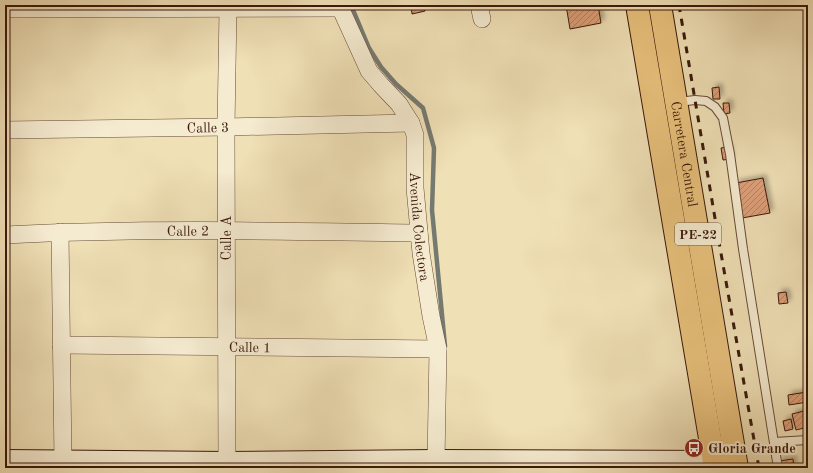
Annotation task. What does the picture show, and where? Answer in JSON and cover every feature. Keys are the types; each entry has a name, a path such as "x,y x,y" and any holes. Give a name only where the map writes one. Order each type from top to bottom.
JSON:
{"highway":[{"name":"Carretera Central","path":"638,5 714,465"},
{"name":"Carretera Central","path":"660,5 737,465"}],"street":[{"path":"5,9 184,7 228,9 339,6"},
{"name":"Avenida Colectora","path":"339,6 369,71 400,104 411,123 415,135 415,188 419,233 424,277 438,348 435,465"},
{"name":"Calle A","path":"227,466 226,127 228,9"},
{"name":"Calle 3","path":"5,130 411,123"},
{"name":"Calle 2","path":"5,235 60,232 226,230 419,233"},
{"path":"60,232 63,461"},
{"name":"Calle 1","path":"61,345 438,348"},
{"path":"9,463 63,461 227,466 737,465"}],"lane":[{"path":"676,102 695,100 706,101 715,107 723,118 730,154 743,249 778,468"},
{"path":"774,442 808,440"}],"building":[{"path":"411,5 424,5 425,11 412,14"},
{"path":"566,5 598,5 601,23 570,29"},
{"path":"719,87 720,99 713,99 712,88"},
{"path":"723,103 729,103 730,113 724,114"},
{"path":"728,147 730,159 723,160 721,148"},
{"path":"763,178 770,213 742,218 736,183"},
{"path":"786,292 788,303 779,304 778,293"},
{"path":"807,392 808,402 789,405 788,395"},
{"path":"808,410 808,427 796,430 792,414"},
{"path":"791,419 793,429 785,431 783,421"},
{"path":"793,459 794,468 779,468 779,461"}],"waterway":[{"path":"351,5 369,48 381,67 396,84 423,108 434,148 432,210 445,346"}],"railway":[{"path":"679,5 759,468"}],"place":[{"name":"Gloria Grande","path":"694,448"}]}
